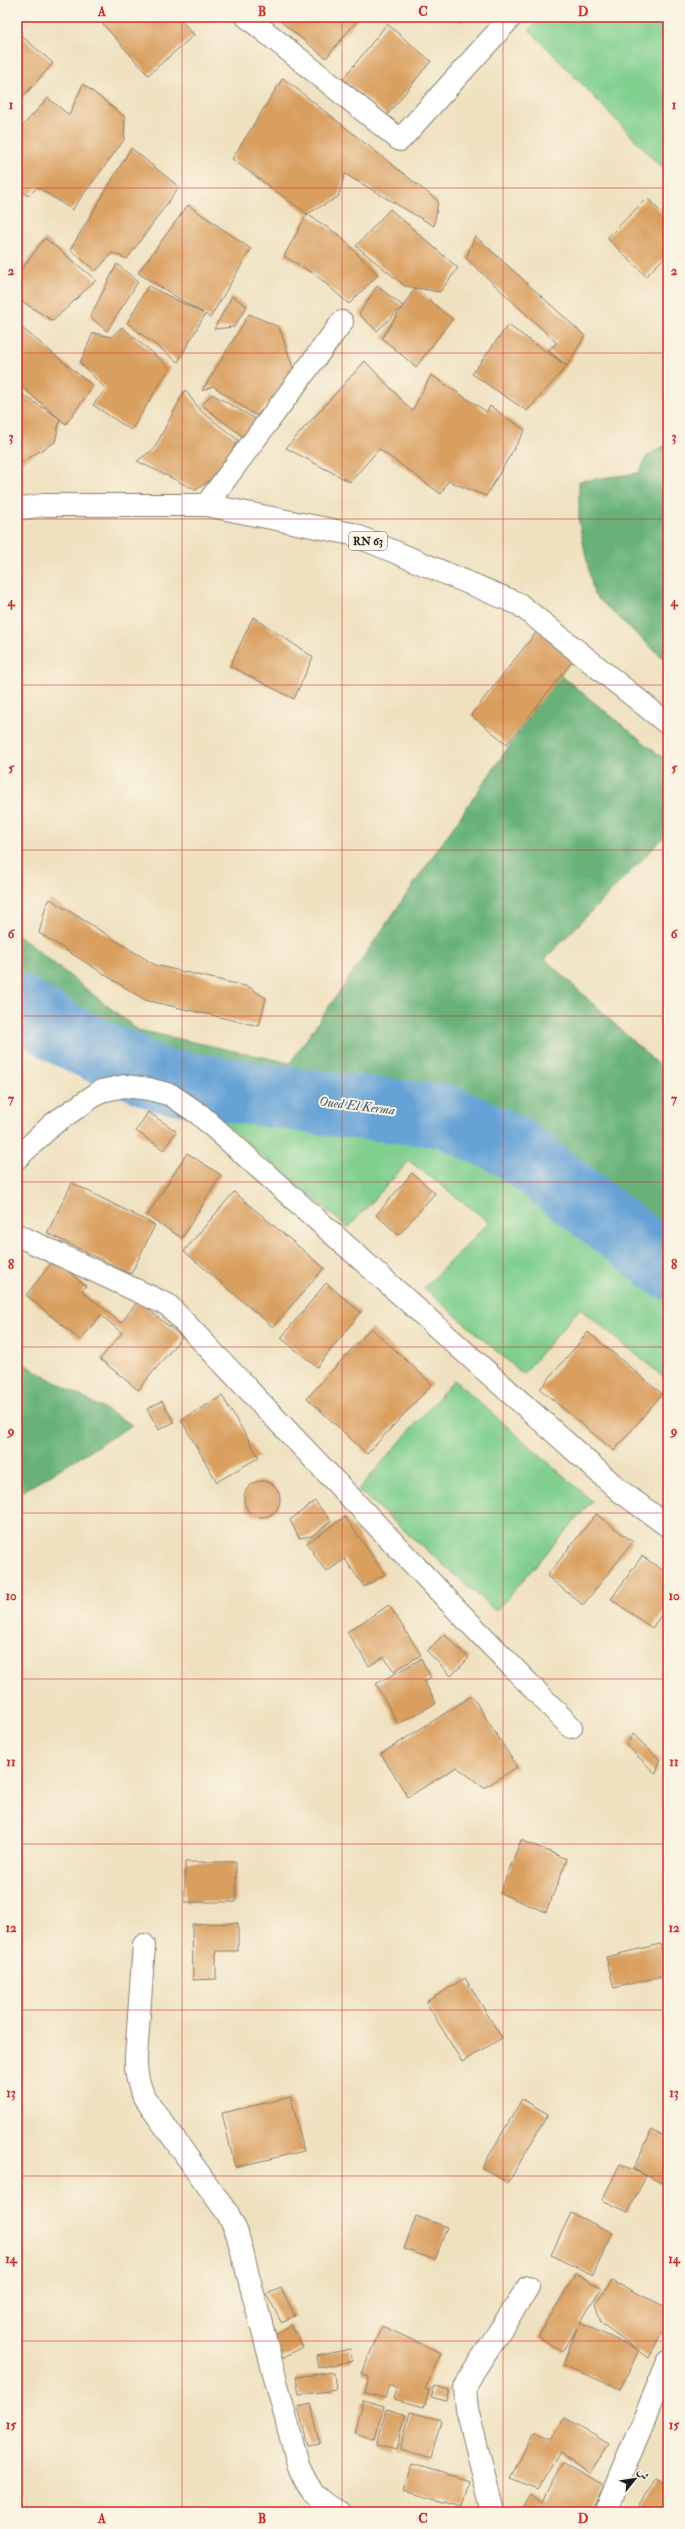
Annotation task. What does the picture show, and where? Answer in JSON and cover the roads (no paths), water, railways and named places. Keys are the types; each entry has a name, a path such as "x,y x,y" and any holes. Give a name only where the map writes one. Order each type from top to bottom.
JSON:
{"street":[{"path":"247,17 400,140 511,17"},
{"path":"206,505 342,322"},
{"name":"RN 63","path":"17,508 44,504 206,505 352,534 518,604 668,724"},
{"path":"17,1158 53,1124 101,1091 125,1086 171,1095 199,1114 620,1491 668,1526"},
{"path":"17,1235 168,1305 460,1613 571,1726"},
{"path":"144,1945 135,2071 140,2086 144,2097 228,2214 237,2234 298,2464 313,2494 323,2504 339,2512"},
{"path":"493,2512 467,2409 466,2388 473,2372 528,2287"},
{"path":"605,2512 668,2362"}],"waterway":[{"name":"Oued El Kerma","path":"17,1005 67,1036 160,1080 336,1105 446,1116 511,1146 668,1267"}]}
